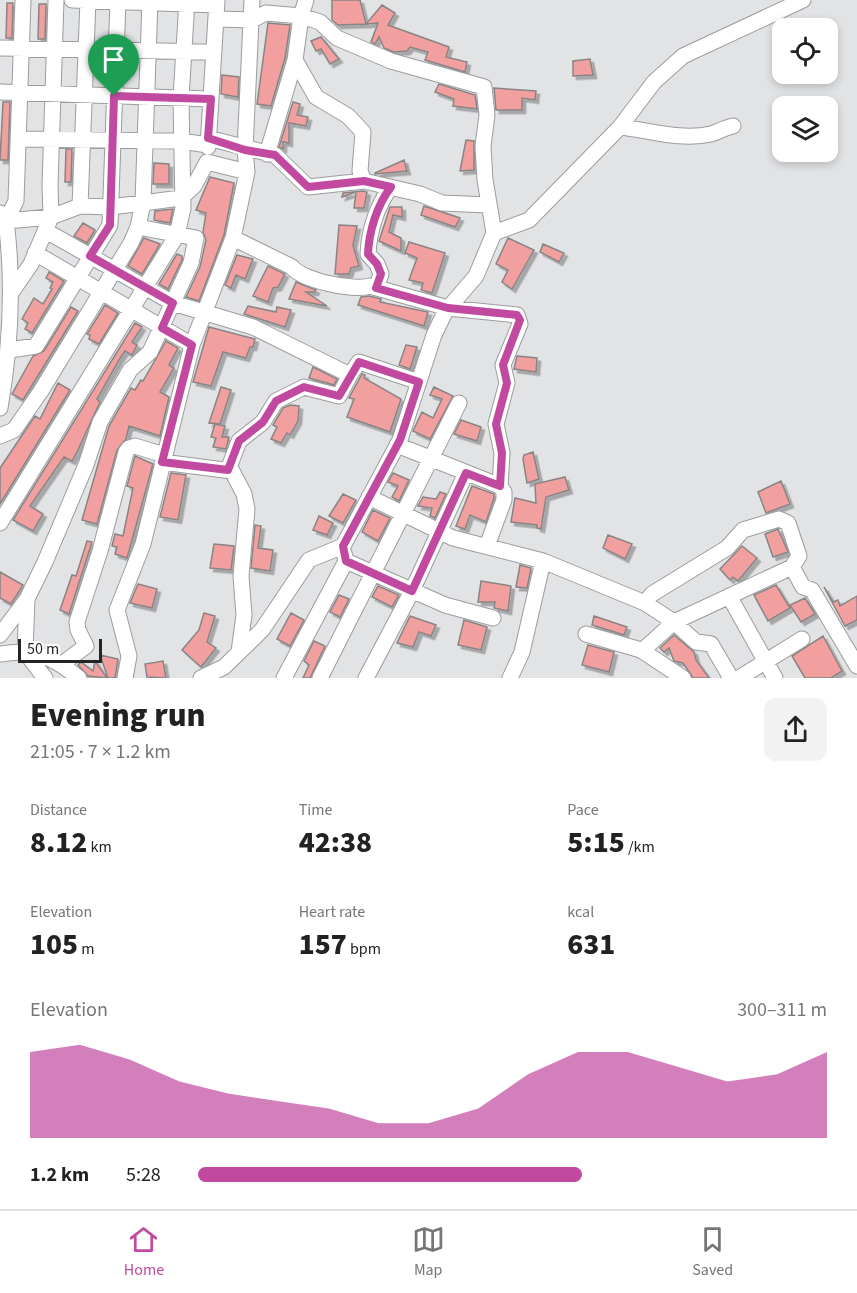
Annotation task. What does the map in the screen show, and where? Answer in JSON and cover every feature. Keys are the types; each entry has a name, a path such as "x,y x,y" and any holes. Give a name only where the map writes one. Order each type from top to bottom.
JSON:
{"street":[{"path":"0,408 9,350 11,293 3,217 16,201 23,0"},
{"path":"11,293 31,264 48,224 56,0"},
{"path":"72,0 187,2 217,8 252,20 279,6 320,22 337,38 391,61 483,87 487,115 483,146 488,205 494,232 476,276 448,308 434,335 398,445 343,546 346,561 284,678"},
{"path":"80,206 88,0"},
{"path":"125,678 129,656 117,610 143,544 192,345 202,313 232,238 247,172 245,150 252,0"},
{"path":"267,154 295,60 301,16 306,0"},
{"path":"494,232 529,220 620,128 654,82 683,56 803,0"},
{"path":"9,350 36,346 110,225 118,1"},
{"path":"0,436 14,430 115,270 138,227 143,202 150,1"},
{"path":"0,523 177,235 183,208 181,198 181,98 187,2"},
{"path":"48,224 80,206 111,207 181,198 194,186 207,162 217,8"},
{"path":"0,48 214,52"},
{"path":"295,60 316,97 348,116 363,132 360,171 364,181"},
{"path":"0,92 211,99"},
{"path":"620,128 681,136 712,134 719,129 733,126"},
{"path":"19,139 208,141 275,155 308,187 364,181 442,203 488,205"},
{"path":"207,162 247,172"},
{"path":"376,288 381,274 377,264 368,254 369,241 381,200 391,187"},
{"path":"3,217 48,224 90,256 173,303 253,327 350,375"},
{"path":"0,635 27,599 86,465 100,422 130,370 150,352 190,263 196,238 138,227"},
{"path":"232,238 292,267 297,274 336,286 343,284 376,288 448,308 517,315 520,320 503,365 507,383 496,424 502,453 500,486"},
{"path":"35,253 192,345"},
{"path":"228,470 239,441 263,422 276,401 304,387 339,396 359,362 419,382"},
{"path":"320,678 459,403"},
{"path":"398,445 500,486 504,492 504,500 487,546"},
{"path":"62,664 86,646 78,630 77,622 100,551 126,452 135,446 163,458 232,471 244,494 247,509 241,576 244,615 239,652"},
{"path":"366,678 412,591 466,473"},
{"path":"369,497 440,532 543,561 645,603 674,622 696,642 711,644 731,678"},
{"path":"642,651 674,622 792,567 800,556 788,524 779,519 743,530 727,548 652,594 645,603"},
{"path":"201,678 224,667 262,630 309,560 343,546"},
{"path":"346,561 445,605 493,618"},
{"path":"510,678 522,652 543,561"},
{"path":"792,567 803,587 812,590 857,666"},
{"path":"729,596 775,678"},
{"path":"27,599 26,652 45,678"},
{"path":"586,634 642,651 683,678"},
{"path":"739,678 802,639"},
{"path":"0,654 26,652 50,656 79,678"}],"building":[{"path":"332,0 360,0 366,24 338,25 332,20"},
{"path":"7,3 13,3 12,38 6,38"},
{"path":"39,4 46,4 45,39 38,39"},
{"path":"382,5 395,13 388,25 449,47 446,57 467,62 465,72 425,60 428,52 410,47 407,51 394,52 384,48 379,37 375,44 371,42 378,23 366,24"},
{"path":"268,23 290,25 285,58 271,106 257,104"},
{"path":"321,37 339,59 330,64 321,49 316,51 311,41"},
{"path":"590,59 593,75 573,76 573,61"},
{"path":"222,75 239,77 238,97 221,94"},
{"path":"439,84 475,95 477,109 453,106 454,99 435,92"},
{"path":"494,88 536,91 535,100 522,98 522,110 496,110"},
{"path":"3,102 10,102 8,160 0,160"},
{"path":"293,102 300,104 297,115 308,117 306,126 289,123 289,143 283,142 283,149 279,147"},
{"path":"466,140 474,141 474,170 460,171"},
{"path":"66,149 72,149 71,182 65,182"},
{"path":"404,160 407,171 375,174 375,173"},
{"path":"154,163 169,164 169,184 153,184"},
{"path":"210,177 234,183 224,235 199,301 186,297 200,267 206,240 203,232 206,213 196,210"},
{"path":"363,191 367,192 364,208 354,208 356,192 342,197 343,193"},
{"path":"424,206 460,218 455,227 421,215"},
{"path":"390,207 402,207 402,217 393,215 389,232 401,238 401,251 379,241"},
{"path":"173,209 170,223 154,220 155,211"},
{"path":"83,223 95,230 87,243 74,236"},
{"path":"339,225 357,226 353,245 359,266 351,268 349,274 335,274"},
{"path":"144,238 160,244 142,274 128,266"},
{"path":"508,238 534,250 512,289 502,282 508,270 496,264"},
{"path":"409,242 445,253 432,293 421,290 423,283 409,280 417,258 405,253"},
{"path":"543,244 564,253 559,262 540,252"},
{"path":"177,254 182,256 182,260 168,289 159,284"},
{"path":"237,255 253,259 245,279 236,275 231,288 225,285"},
{"path":"268,266 285,274 278,287 273,288 268,302 253,296"},
{"path":"49,272 64,281 32,333 25,329 28,323 22,319 34,298 43,304 52,289 50,288 53,282 46,278"},
{"path":"296,282 316,290 306,292 327,306 289,299"},
{"path":"361,297 381,299 380,302 428,312 424,326 358,305"},
{"path":"105,305 118,313 99,344 89,339 90,335 87,334"},
{"path":"248,306 276,312 277,307 291,310 285,327 244,314"},
{"path":"71,307 78,311 23,400 12,394 33,356 44,351"},
{"path":"135,323 142,327 132,342 137,345 132,355 125,351 97,399 100,402 72,461 64,457 30,506 43,514 33,531 13,520"},
{"path":"209,327 255,339 246,358 223,352 211,386 193,382"},
{"path":"166,341 178,348 169,365 174,368 160,392 169,397 160,436 129,426 126,439 117,450 97,524 82,520 109,426 131,388 135,390 141,380 143,381"},
{"path":"406,345 417,347 410,369 399,365"},
{"path":"517,356 537,358 536,372 514,369"},
{"path":"313,367 337,379 334,385 309,378"},
{"path":"362,374 365,375 364,378 401,399 390,432 347,417 354,399 349,398"},
{"path":"58,383 70,390 0,504 0,468 35,416 40,419"},
{"path":"221,387 231,390 220,424 209,423"},
{"path":"434,387 453,396 430,439 413,431 422,412 433,418 442,399 430,395"},
{"path":"290,405 299,406 298,421 290,435 287,433 281,443 271,439 277,427 273,425 283,408"},
{"path":"461,420 481,427 477,441 454,434"},
{"path":"215,424 225,426 222,437 229,437 226,449 213,447 216,438 211,437"},
{"path":"533,452 539,479 527,483 523,459 524,455"},
{"path":"135,456 153,464 127,558 115,554 117,547 112,546 115,534 123,536 133,488 127,486"},
{"path":"171,473 186,475 178,520 160,517"},
{"path":"393,473 409,480 399,501 392,497 398,486 388,482"},
{"path":"565,477 569,490 546,497 541,529 537,528 537,525 511,522 515,498 536,503 535,484"},
{"path":"781,481 790,504 766,513 758,492"},
{"path":"472,486 494,494 494,498 486,522 470,515 465,529 456,526"},
{"path":"440,492 446,494 435,518 430,516 432,508 418,506 423,497 436,499"},
{"path":"343,494 356,500 343,523 329,516"},
{"path":"373,510 390,518 378,541 362,532"},
{"path":"319,516 333,523 327,535 313,530"},
{"path":"255,525 261,526 258,548 273,550 270,571 251,568"},
{"path":"778,529 788,552 773,557 765,534"},
{"path":"608,535 632,544 625,559 603,548"},
{"path":"87,541 92,542 69,614 60,610 72,575 76,576"},
{"path":"214,544 234,546 231,570 210,568"},
{"path":"742,546 757,558 738,581 733,577 730,580 720,569"},
{"path":"520,565 531,568 527,588 516,587"},
{"path":"0,572 23,585 11,604 0,598"},
{"path":"481,581 511,586 508,611 494,608 495,602 478,602"},
{"path":"138,584 157,589 152,608 130,603"},
{"path":"776,585 790,608 768,621 754,595"},
{"path":"378,586 399,595 392,607 372,597"},
{"path":"824,587 833,602 838,600 840,606 857,596 857,620 845,626"},
{"path":"339,595 349,599 340,617 330,612"},
{"path":"805,598 815,614 801,622 790,605"},
{"path":"204,613 215,616 207,642 216,648 201,667 182,650 199,630"},
{"path":"291,613 304,620 290,646 277,639"},
{"path":"410,616 436,625 431,636 419,632 413,647 397,643"},
{"path":"594,616 627,627 624,635 592,625"},
{"path":"464,620 487,627 481,650 458,645"},
{"path":"674,635 694,652 696,660 709,678 693,678 683,663 674,661 669,648 664,652 660,648"},
{"path":"823,636 842,671 831,678 805,678 792,656"},
{"path":"314,641 325,646 310,678 303,678 309,665 304,661"},
{"path":"588,645 614,652 609,672 582,665"},
{"path":"100,655 118,659 115,678 108,678"},
{"path":"95,661 107,678 88,676 78,665 81,662 93,671"},
{"path":"163,661 166,678 147,677 145,664"}],"route":[{"path":"114,96 211,99 208,138 245,150 275,155 301,183 308,187 364,181 391,187 381,200 369,241 368,254 377,264 381,274 376,288 448,308 517,315 520,324 503,365 507,383 496,424 502,453 500,486 466,473 412,591 346,561 343,546 400,440 419,382 359,362 339,396 304,387 276,401 263,422 239,441 228,470 162,462 192,345 162,328 173,303 90,256 110,225 114,96"}]}
